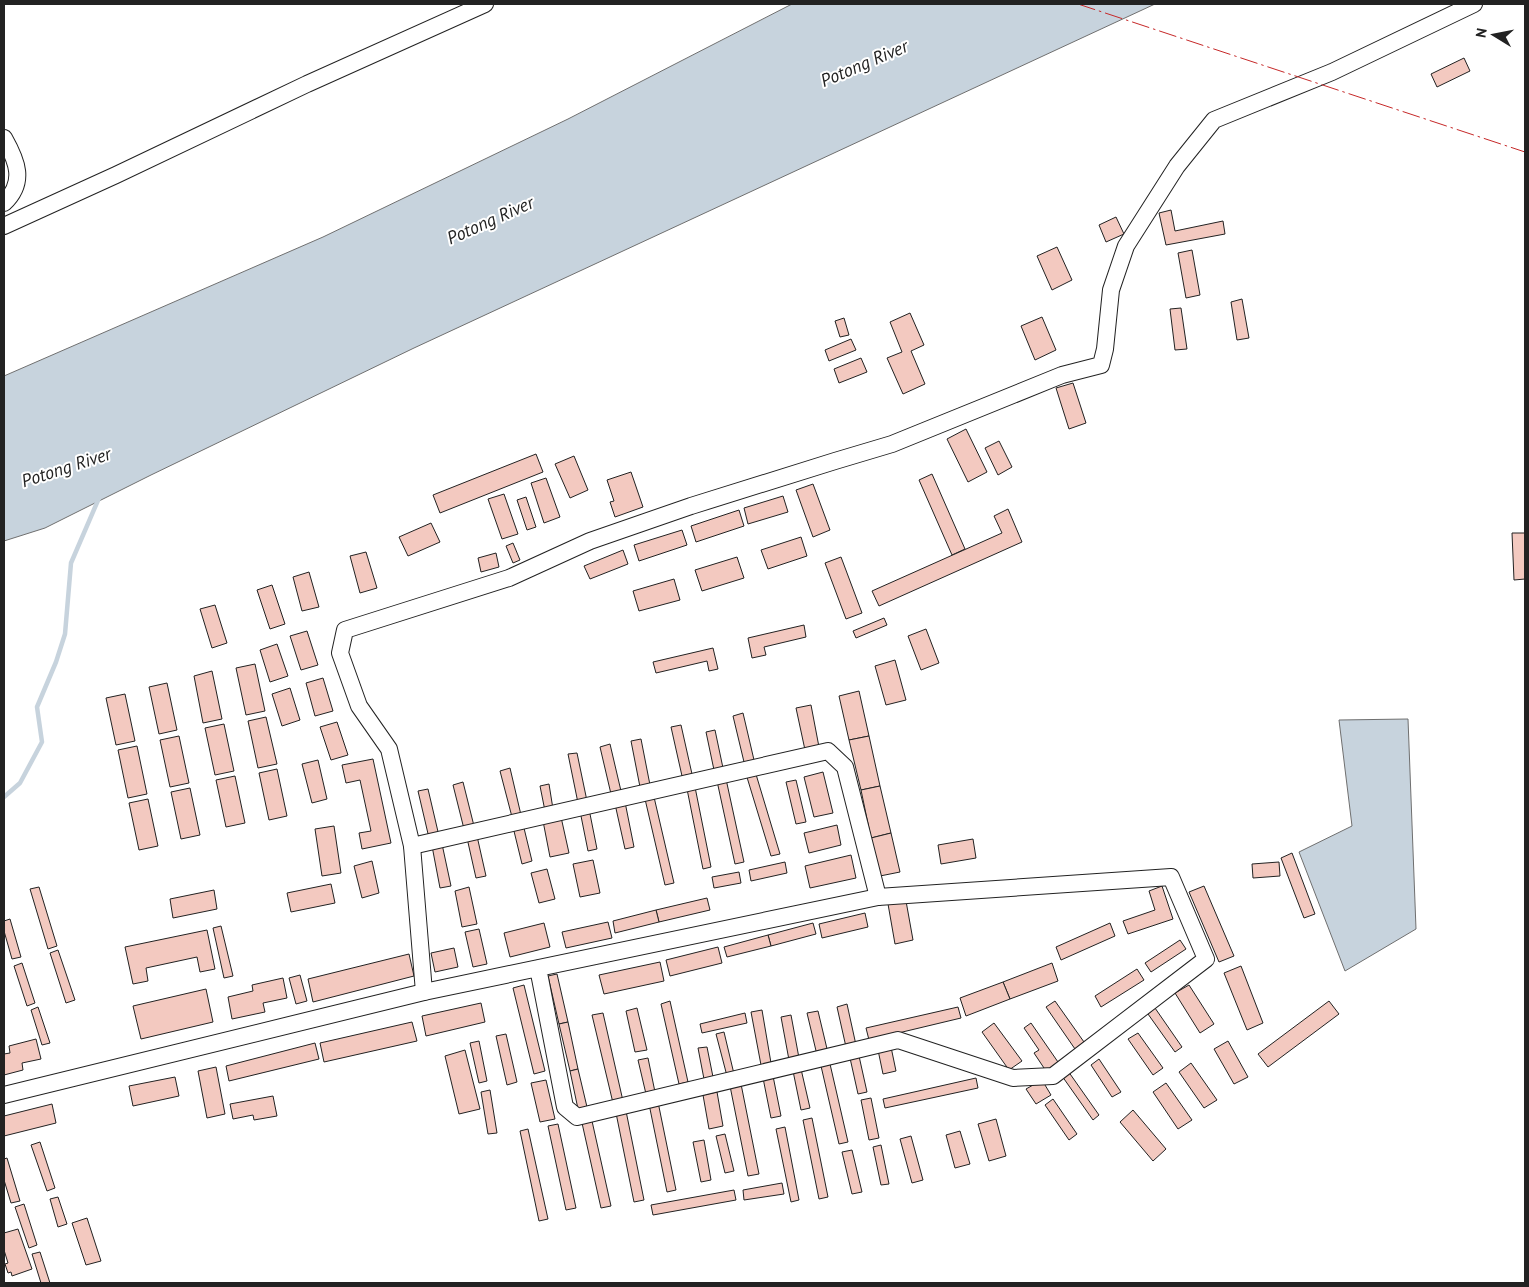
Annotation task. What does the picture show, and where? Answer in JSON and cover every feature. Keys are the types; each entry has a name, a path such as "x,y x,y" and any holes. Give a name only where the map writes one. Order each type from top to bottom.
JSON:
{"street":[{"path":"4,226 307,84 485,4"},
{"path":"424,992 412,846 389,750 358,706 340,652 346,630 508,578 590,541 691,506 835,460 892,444 1062,375 1101,365 1105,349 1111,290 1126,246 1177,166 1214,120 1332,72 1474,4"},
{"path":"4,138 17,168 17,184 12,196 4,203"},
{"path":"412,846 828,752 846,767 878,896"},
{"path":"4,1095 424,992 878,896 1171,877 1206,959 1052,1076 1013,1078 898,1040 577,1117 564,1107 538,968"}],"water":[{"name":"Potong River","path":"792,4 1155,4 414,348 45,528 4,541 4,376 323,237 568,119"},
{"path":"1408,719 1416,929 1345,971 1299,852 1352,826 1339,720"}],"building":[{"path":"1464,58 1470,71 1437,87 1431,74"},
{"path":"1171,210 1175,231 1223,221 1225,234 1166,245 1159,213"},
{"path":"1116,217 1124,234 1106,242 1099,225"},
{"path":"1057,247 1072,280 1052,290 1037,256"},
{"path":"1192,250 1200,295 1186,298 1178,253"},
{"path":"1242,299 1249,338 1237,340 1231,302"},
{"path":"1181,308 1187,349 1175,350 1170,309"},
{"path":"910,313 924,345 911,351 925,384 903,394 887,358 902,352 890,322"},
{"path":"1042,317 1056,350 1035,360 1021,326"},
{"path":"844,318 849,335 840,337 835,321"},
{"path":"851,339 856,350 829,361 825,350"},
{"path":"861,358 867,372 839,383 834,369"},
{"path":"1073,383 1086,423 1069,429 1056,388"},
{"path":"966,429 987,472 968,482 947,439"},
{"path":"999,441 1012,467 998,475 985,448"},
{"path":"536,454 543,472 440,513 433,495"},
{"path":"574,456 588,490 570,498 555,464"},
{"path":"631,472 643,507 615,517 610,502 614,501 607,480"},
{"path":"932,474 965,549 952,555 919,480"},
{"path":"546,478 560,517 544,523 531,483"},
{"path":"813,484 830,530 813,537 796,490"},
{"path":"504,494 518,534 502,539 488,499"},
{"path":"783,496 788,512 748,524 744,508"},
{"path":"526,497 536,527 527,530 517,500"},
{"path":"1008,509 1022,542 879,606 872,591 1002,533 994,516"},
{"path":"739,510 744,526 696,542 691,526"},
{"path":"431,523 440,542 408,556 399,537"},
{"path":"682,530 687,545 639,561 634,545"},
{"path":"1512,533 1525,533 1525,579 1514,580"},
{"path":"801,537 807,556 768,569 761,550"},
{"path":"513,543 520,560 513,563 506,546"},
{"path":"623,550 628,564 590,579 584,566"},
{"path":"366,552 377,588 360,593 350,556"},
{"path":"496,553 499,567 481,572 478,558"},
{"path":"737,557 744,578 702,591 695,570"},
{"path":"841,557 862,613 846,619 825,563"},
{"path":"309,572 319,607 302,611 293,577"},
{"path":"674,579 680,600 639,611 633,591"},
{"path":"272,585 285,624 270,629 257,590"},
{"path":"215,605 227,643 212,648 200,609"},
{"path":"884,618 887,625 856,638 853,631"},
{"path":"804,625 806,637 764,647 766,655 752,658 748,638"},
{"path":"926,629 939,663 921,670 908,636"},
{"path":"307,631 318,665 301,670 290,636"},
{"path":"277,644 288,676 270,682 260,650"},
{"path":"713,648 718,669 709,671 707,661 656,673 653,662"},
{"path":"895,660 906,700 886,705 875,666"},
{"path":"255,664 265,711 246,715 236,668"},
{"path":"212,671 222,719 203,723 194,676"},
{"path":"323,678 333,711 315,716 306,683"},
{"path":"167,683 177,730 159,734 149,687"},
{"path":"290,688 300,720 282,726 272,694"},
{"path":"859,691 869,736 849,740 839,696"},
{"path":"125,694 135,741 116,745 106,698"},
{"path":"811,705 819,747 805,750 796,708"},
{"path":"743,713 754,760 744,762 733,716"},
{"path":"266,717 277,764 258,768 248,721"},
{"path":"337,722 348,755 331,760 320,727"},
{"path":"224,724 234,771 215,775 205,728"},
{"path":"681,725 692,774 682,776 671,727"},
{"path":"715,730 723,768 714,770 706,732"},
{"path":"179,736 189,783 170,787 160,740"},
{"path":"869,736 880,786 861,790 849,740"},
{"path":"641,739 650,785 640,787 631,741"},
{"path":"610,744 621,791 611,794 600,747"},
{"path":"137,746 147,794 128,798 118,750"},
{"path":"577,753 587,801 578,803 568,754"},
{"path":"373,759 391,843 362,849 359,833 371,831 360,780 346,783 342,765"},
{"path":"318,760 327,799 312,803 302,764"},
{"path":"510,768 521,815 512,817 500,771"},
{"path":"277,769 287,816 269,820 259,773"},
{"path":"755,771 780,854 771,856 746,774"},
{"path":"823,772 833,813 814,817 804,777"},
{"path":"235,776 245,823 226,827 216,780"},
{"path":"726,779 744,862 735,864 717,781"},
{"path":"796,780 806,822 796,824 786,782"},
{"path":"463,782 474,826 464,829 453,785"},
{"path":"549,784 553,809 545,811 540,786"},
{"path":"880,786 891,833 871,838 861,790"},
{"path":"695,787 711,867 703,869 687,789"},
{"path":"190,788 200,835 181,839 171,792"},
{"path":"428,789 439,836 429,838 418,791"},
{"path":"654,797 674,883 665,885 645,799"},
{"path":"148,799 158,846 139,850 129,803"},
{"path":"625,802 634,847 625,849 615,804"},
{"path":"589,809 597,849 588,851 580,811"},
{"path":"561,817 569,853 550,857 543,821"},
{"path":"523,824 532,861 522,864 513,827"},
{"path":"837,825 841,845 809,853 804,833"},
{"path":"334,826 341,873 322,876 315,829"},
{"path":"891,833 900,872 880,876 871,838"},
{"path":"477,836 486,876 476,878 467,838"},
{"path":"973,839 976,858 941,864 938,845"},
{"path":"442,844 451,886 440,888 432,846"},
{"path":"1292,853 1315,914 1304,918 1281,858"},
{"path":"851,855 856,878 810,888 805,866"},
{"path":"593,860 600,893 580,897 573,864"},
{"path":"372,861 379,893 362,898 354,866"},
{"path":"785,862 787,873 751,881 749,870"},
{"path":"1279,862 1280,876 1253,878 1252,864"},
{"path":"547,869 555,899 539,903 531,873"},
{"path":"739,872 741,883 714,888 712,877"},
{"path":"331,884 335,903 291,912 287,893"},
{"path":"1162,886 1173,919 1128,934 1123,921 1155,910 1149,891"},
{"path":"1204,886 1234,956 1219,962 1189,892"},
{"path":"39,887 57,946 48,949 30,889"},
{"path":"469,887 477,924 462,927 455,891"},
{"path":"214,890 217,909 173,918 170,899"},
{"path":"707,898 710,910 659,922 656,910"},
{"path":"906,901 913,940 895,944 888,904"},
{"path":"656,910 659,922 615,933 613,921"},
{"path":"865,913 868,927 822,938 819,924"},
{"path":"10,919 21,957 12,959 4,931 4,921"},
{"path":"608,922 612,938 566,948 562,932"},
{"path":"544,923 550,947 510,957 504,933"},
{"path":"813,923 816,934 771,946 768,935"},
{"path":"1110,923 1115,936 1061,960 1056,947"},
{"path":"221,926 233,976 224,978 213,928"},
{"path":"479,929 487,964 473,967 465,932"},
{"path":"207,930 215,969 200,972 197,957 146,968 148,981 133,984 125,947"},
{"path":"768,935 771,946 727,957 724,947"},
{"path":"1180,940 1186,949 1151,972 1145,963"},
{"path":"718,947 722,963 670,976 666,960"},
{"path":"454,948 458,967 435,972 431,953"},
{"path":"58,950 75,1000 66,1003 50,953"},
{"path":"409,954 414,976 313,1002 308,979"},
{"path":"660,962 664,981 604,994 599,975"},
{"path":"22,963 35,1003 27,1006 14,966"},
{"path":"1052,963 1058,981 1010,999 1003,982"},
{"path":"1241,966 1263,1023 1247,1030 1224,973"},
{"path":"1137,969 1144,980 1101,1007 1095,996"},
{"path":"557,974 568,1022 559,1024 548,976"},
{"path":"300,975 307,1001 296,1004 289,978"},
{"path":"283,978 287,998 263,1003 265,1012 232,1019 228,997 253,991 252,985"},
{"path":"1003,982 1010,999 966,1016 960,998"},
{"path":"524,985 545,1071 534,1074 513,988"},
{"path":"1189,985 1214,1024 1200,1033 1175,993"},
{"path":"206,989 213,1022 141,1039 133,1006"},
{"path":"670,1001 688,1082 679,1084 661,1004"},
{"path":"1055,1001 1084,1042 1075,1049 1046,1007"},
{"path":"1329,1001 1339,1014 1268,1067 1258,1054"},
{"path":"481,1003 485,1022 426,1036 422,1016"},
{"path":"847,1004 856,1045 846,1047 837,1007"},
{"path":"38,1007 50,1043 42,1045 31,1010"},
{"path":"958,1007 961,1018 869,1040 866,1028"},
{"path":"637,1008 647,1050 635,1052 626,1011"},
{"path":"1155,1008 1182,1047 1175,1052 1148,1014"},
{"path":"762,1010 771,1063 761,1065 751,1012"},
{"path":"818,1011 828,1053 817,1055 807,1013"},
{"path":"603,1013 623,1101 613,1103 592,1015"},
{"path":"745,1013 747,1023 702,1033 700,1024"},
{"path":"791,1015 799,1058 789,1060 781,1017"},
{"path":"412,1022 417,1041 324,1062 320,1043"},
{"path":"568,1022 578,1069 570,1071 559,1024"},
{"path":"994,1023 1022,1061 1009,1070 982,1032"},
{"path":"1031,1023 1058,1062 1046,1071 1034,1053 1039,1050 1024,1028"},
{"path":"724,1032 734,1074 727,1076 716,1034"},
{"path":"1138,1033 1163,1068 1153,1075 1128,1039"},
{"path":"506,1034 517,1082 507,1085 496,1036"},
{"path":"36,1039 41,1059 22,1063 23,1070 4,1075 4,1054 10,1053 9,1046"},
{"path":"479,1041 487,1081 479,1083 470,1043"},
{"path":"1228,1041 1248,1077 1234,1084 1214,1049"},
{"path":"315,1043 319,1059 229,1081 226,1066"},
{"path":"707,1047 713,1077 704,1079 698,1048"},
{"path":"891,1047 896,1071 883,1074 878,1050"},
{"path":"465,1050 480,1109 459,1114 445,1056"},
{"path":"859,1056 867,1092 858,1094 850,1058"},
{"path":"648,1058 655,1092 646,1094 638,1060"},
{"path":"1099,1059 1121,1092 1112,1097 1091,1065"},
{"path":"1191,1063 1217,1100 1204,1108 1179,1072"},
{"path":"830,1064 848,1142 839,1144 821,1066"},
{"path":"216,1067 225,1114 207,1118 198,1071"},
{"path":"578,1069 587,1107 578,1109 570,1071"},
{"path":"801,1069 810,1108 801,1110 793,1071"},
{"path":"1068,1071 1099,1115 1093,1120 1062,1076"},
{"path":"773,1076 781,1116 771,1118 763,1078"},
{"path":"175,1077 179,1096 133,1106 129,1086"},
{"path":"976,1078 978,1088 885,1108 883,1099"},
{"path":"546,1080 555,1119 540,1122 531,1083"},
{"path":"1042,1080 1051,1095 1036,1104 1026,1089"},
{"path":"1166,1083 1192,1120 1178,1129 1153,1092"},
{"path":"741,1084 759,1174 748,1176 730,1086"},
{"path":"490,1090 497,1133 488,1134 481,1092"},
{"path":"717,1092 723,1126 709,1129 703,1095"},
{"path":"273,1096 277,1116 254,1120 253,1115 233,1119 230,1104"},
{"path":"871,1098 879,1138 869,1140 861,1100"},
{"path":"1053,1099 1077,1134 1069,1140 1045,1105"},
{"path":"658,1102 676,1190 667,1192 649,1104"},
{"path":"52,1104 56,1123 4,1136 4,1116"},
{"path":"1133,1110 1166,1149 1153,1161 1120,1122"},
{"path":"626,1111 644,1200 634,1202 616,1113"},
{"path":"812,1118 828,1197 819,1199 803,1120"},
{"path":"996,1119 1006,1156 989,1161 978,1124"},
{"path":"592,1121 611,1206 601,1208 582,1123"},
{"path":"558,1124 576,1208 566,1210 548,1126"},
{"path":"785,1127 799,1200 791,1202 776,1129"},
{"path":"528,1129 548,1219 539,1221 520,1131"},
{"path":"960,1131 970,1164 955,1168 946,1135"},
{"path":"725,1134 734,1171 725,1173 716,1136"},
{"path":"911,1136 923,1180 912,1183 900,1139"},
{"path":"704,1140 711,1180 701,1182 693,1142"},
{"path":"40,1142 55,1188 47,1191 31,1145"},
{"path":"881,1145 889,1184 881,1185 873,1147"},
{"path":"852,1150 862,1192 852,1194 842,1152"},
{"path":"7,1158 20,1201 11,1203 4,1180 4,1159"},
{"path":"782,1183 784,1194 744,1200 743,1190"},
{"path":"734,1190 736,1200 653,1215 651,1205"},
{"path":"58,1197 67,1224 58,1227 50,1199"},
{"path":"24,1204 37,1245 29,1248 15,1207"},
{"path":"87,1218 101,1261 86,1265 72,1223"},
{"path":"18,1229 32,1269 12,1276 11,1272 8,1273 5,1264 8,1263 4,1250 4,1233"},
{"path":"40,1252 50,1283 41,1283 32,1254"}],"waterway":[{"path":"4,797 20,783 42,742 37,707 56,662 65,634 71,563 99,498"}],"power":[{"path":"1078,4 1525,152"}]}
